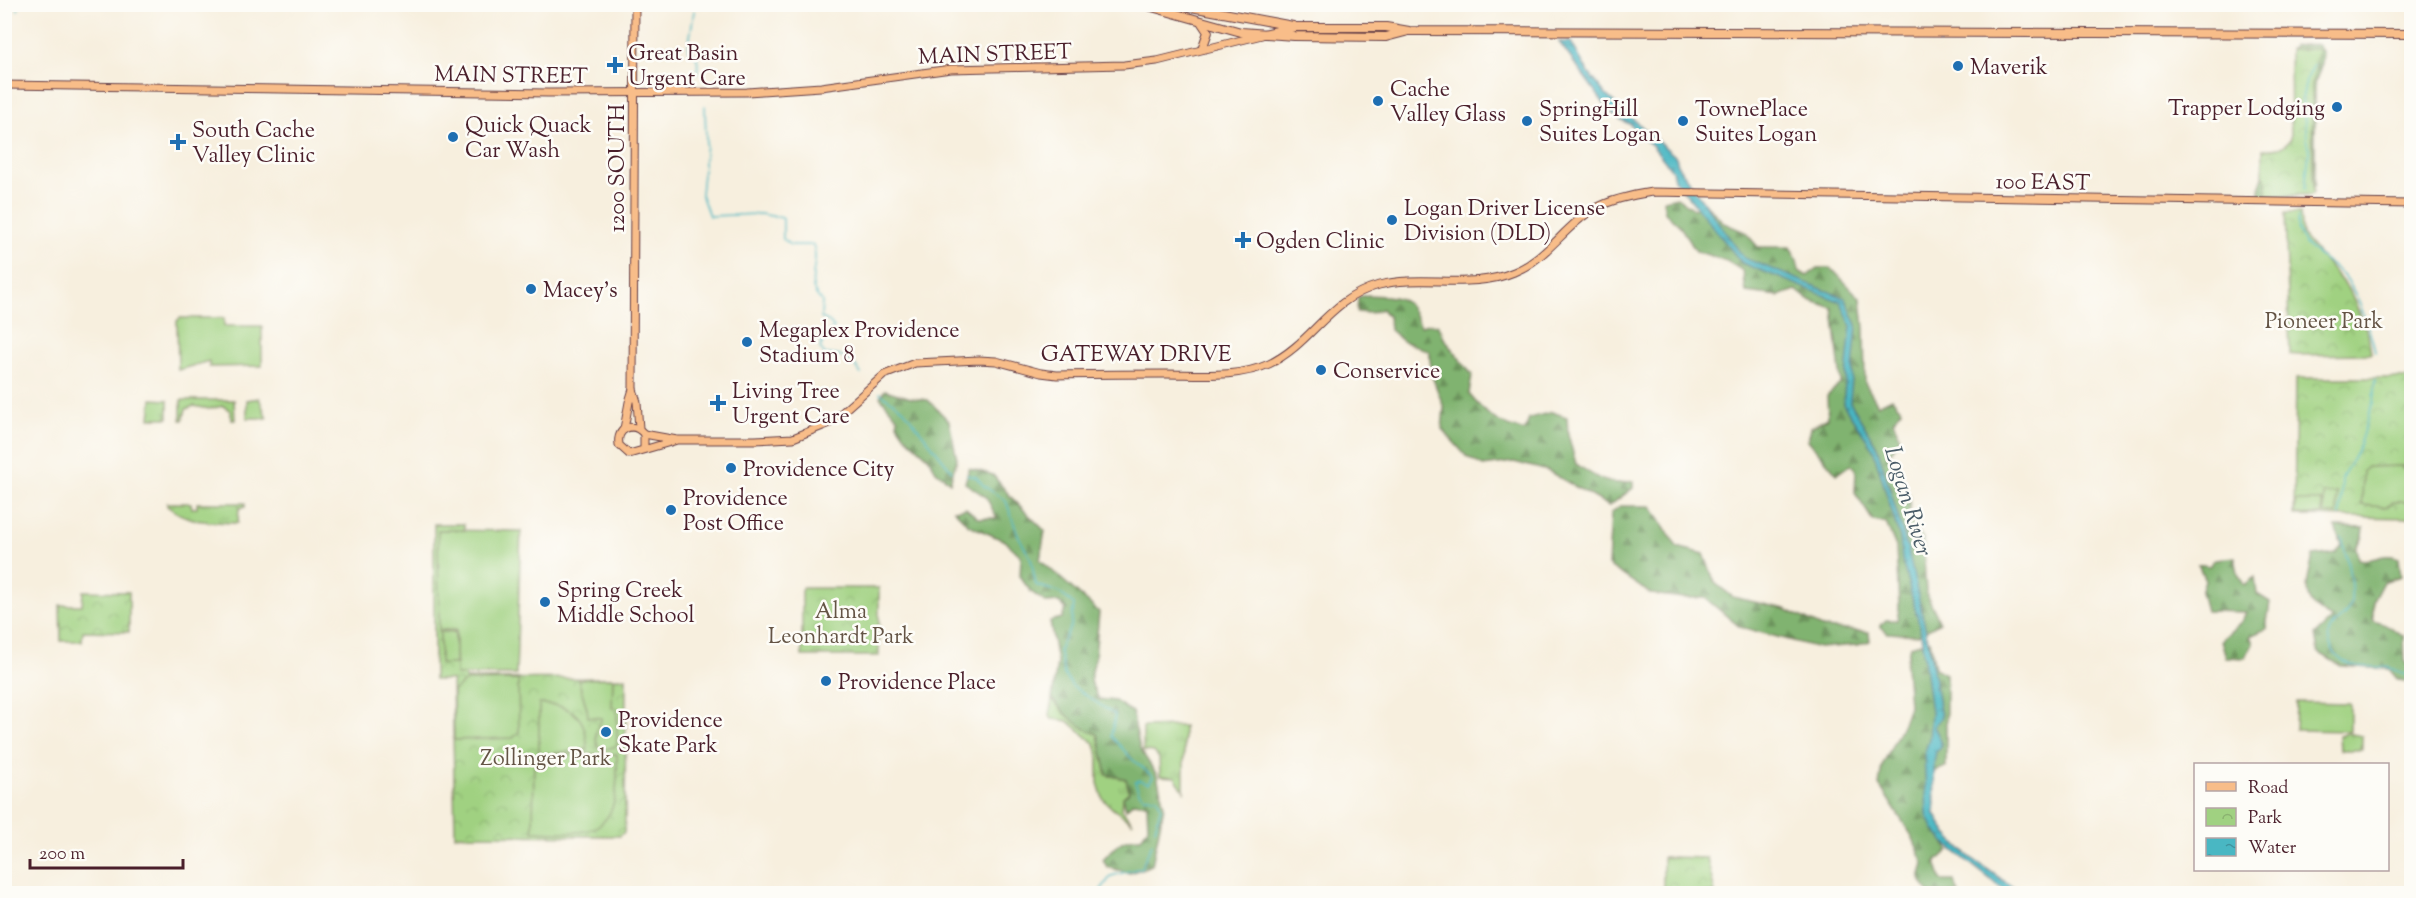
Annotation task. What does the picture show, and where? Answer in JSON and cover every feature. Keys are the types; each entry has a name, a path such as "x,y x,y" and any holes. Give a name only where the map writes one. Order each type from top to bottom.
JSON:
{"highway":[{"path":"1141,4 1241,32 1264,34"},
{"path":"1175,4 1295,27"},
{"path":"1202,22 1208,32 1202,49"},
{"name":"MAIN STREET","path":"1264,34 1295,27 1386,27 1409,31 2412,34"},
{"name":"MAIN STREET","path":"1264,34 1386,37 1409,31"}],"main road":[{"name":"1200 SOUTH","path":"633,389 635,4"},
{"name":"MAIN STREET","path":"4,85 635,93 747,92 821,87 951,69 1124,65 1158,61 1264,34"},
{"name":"100 EAST","path":"1674,192 2412,204"},
{"name":"GATEWAY DRIVE","path":"644,448 677,440 793,438 830,423 884,375 900,367 937,361 996,361 1028,371 1057,375 1220,374 1255,369 1288,353 1340,304 1362,291 1390,283 1476,279 1513,273 1536,261 1595,209 1635,194 1674,192"},
{"path":"633,389 644,448 635,454 629,454 623,451 618,441 624,429 628,402 633,389"},
{"path":"624,429 630,427 642,431"},
{"name":"GATEWAY DRIVE","path":"642,431 677,440"}],"green space":[{"path":"2293,45 2318,45 2323,53 2322,64 2315,83 2315,185 2297,196 2260,197 2260,186 2265,169 2292,157 2295,62 2290,58"},
{"path":"2290,49 2319,49 2312,85 2313,193 2310,195 2267,195 2267,180 2263,175 2263,149 2279,148 2291,138"},
{"path":"1677,197 1694,209 1703,201 1724,223 1745,232 1758,247 1790,247 1799,271 1807,276 1818,268 1831,268 1861,299 1865,383 1878,405 1892,398 1902,410 1893,421 1900,438 1891,452 1895,477 1910,496 1909,520 1923,538 1926,593 1940,622 1918,635 1888,633 1880,626 1886,620 1897,620 1899,608 1896,547 1886,523 1873,521 1855,493 1856,470 1851,464 1837,474 1808,440 1811,427 1828,418 1827,396 1841,383 1833,308 1809,300 1796,290 1779,296 1746,292 1743,271 1727,261 1696,251 1679,225 1665,212 1663,200"},
{"name":"Pioneer Park","path":"2285,213 2300,213 2302,235 2350,291 2368,334 2371,354 2290,355"},
{"path":"1368,295 1401,299 1411,308 1420,326 1438,325 1444,338 1472,375 1469,394 1493,418 1525,431 1529,418 1552,412 1567,417 1568,434 1576,464 1596,477 1609,482 1633,481 1633,488 1609,506 1548,471 1514,462 1483,466 1467,457 1442,429 1444,408 1432,376 1429,351 1403,341 1390,330 1389,318 1382,309 1370,313 1357,312 1358,297"},
{"path":"180,318 224,318 224,326 262,326 262,366 209,367 209,361 178,370 177,321"},
{"path":"2296,378 2411,378 2411,518 2294,516"},
{"path":"885,390 911,398 928,400 949,421 957,459 950,482 936,471 928,457 906,437 897,424 898,418 880,397"},
{"path":"259,398 267,418 247,418 247,400"},
{"path":"152,399 168,400 168,418 150,418"},
{"path":"181,400 234,400 235,420 232,420 230,410 223,406 209,409 194,406 186,409 183,420 181,420"},
{"path":"2402,466 2402,468 2411,468 2411,502 2393,502 2385,507 2362,505 2363,471 2367,467"},
{"path":"969,468 993,475 1010,496 1045,531 1040,560 1099,612 1095,658 1090,681 1099,699 1115,701 1132,712 1140,749 1157,775 1164,806 1152,865 1130,873 1107,867 1103,859 1124,841 1141,838 1148,827 1147,804 1133,802 1126,809 1123,797 1129,792 1126,779 1107,775 1098,734 1072,720 1052,698 1057,663 1050,621 1062,618 1066,609 1059,602 1047,603 1031,592 1020,577 1021,556 1005,541 969,525 954,510 966,508 978,518 997,518 986,497 965,483"},
{"path":"2337,493 2337,514 2324,514 2324,494"},
{"path":"2295,501 2322,501 2322,515 2295,515"},
{"path":"167,503 191,503 192,508 197,508 197,503 245,503 245,507 239,508 238,523 192,519 175,512 167,506"},
{"path":"1620,506 1651,506 1677,547 1704,554 1715,583 1733,597 1785,609 1824,628 1869,632 1870,641 1857,645 1819,648 1740,627 1705,598 1651,594 1608,565 1611,513"},
{"name":"Zollinger Park","path":"434,524 464,524 465,679 626,678 625,823 624,832 620,836 455,835 452,680 434,680"},
{"path":"2335,527 2364,528 2363,537 2356,548 2358,559 2369,560 2387,556 2399,558 2401,576 2383,582 2373,601 2373,621 2389,626 2404,637 2405,661 2411,668 2411,682 2398,680 2389,669 2341,666 2318,652 2315,635 2332,619 2321,613 2310,600 2308,577 2313,556 2336,553 2342,545"},
{"path":"438,530 521,531 516,675 456,675 456,630 439,630"},
{"path":"2235,557 2238,574 2244,585 2255,577 2257,594 2270,602 2266,629 2250,636 2253,643 2245,658 2226,657 2221,640 2242,621 2246,612 2206,611 2201,592 2205,580 2198,564 2209,566 2215,559"},
{"name":"Alma Leonhardt Park","path":"802,588 879,588 879,656 802,656"},
{"path":"83,591 129,592 129,632 83,631 82,641 61,641 60,605 82,605"},
{"path":"440,632 455,632 455,664 440,664"},
{"path":"1930,640 1935,668 1946,674 1946,767 1927,774 1927,815 1949,850 1936,862 1942,881 1954,881 1959,893 1929,893 1920,878 1924,864 1912,836 1879,785 1882,766 1909,706 1906,665 1910,646"},
{"path":"613,678 612,708 617,708 617,746 603,750 598,747 596,738 596,731 602,718 588,717 578,679"},
{"path":"518,680 519,732 513,738 454,740 453,691 466,681"},
{"path":"1052,698 1058,705 1098,734 1107,775 1126,779 1129,792 1123,798 1122,810 1133,823 1103,799 1098,783 1098,755 1095,744 1068,721 1052,719 1050,716"},
{"path":"2296,702 2350,703 2350,731 2295,730"},
{"path":"539,704 560,706 575,714 584,728 587,750 542,754 539,750"},
{"path":"1184,726 1184,791 1175,777 1160,776 1159,758 1154,752 1143,751 1143,727"},
{"path":"2347,733 2362,736 2362,750 2340,750 2339,736"},
{"path":"617,754 614,800 605,820 597,827 585,831 533,831 534,759 537,755"},
{"path":"1663,857 1707,858 1715,893 1663,893"}],"water":[{"path":"1559,42 1571,42 1588,72 1606,95 1676,157 1679,168 1744,258 1845,298 1857,325 1850,402 1877,447 1908,550 1929,645 1941,717 1934,726 1941,741 1941,748 1936,752 1934,763 1935,814 1946,833 1966,854 2021,893 2008,893 1948,846 1934,830 1927,815 1924,755 1929,739 1931,713 1920,627 1902,560 1900,539 1873,449 1843,404 1851,326 1841,302 1742,263 1674,179 1672,170 1651,144 1637,135 1631,125 1616,117 1608,109"}],"waterway":[{"path":"18,10 19,4"},
{"path":"694,11 688,50 696,57 697,74"},
{"path":"2305,189 2309,152 2302,99 2306,81 2314,64"},
{"path":"705,106 706,143 701,194 709,216 760,214 783,218 783,239 790,245 813,245 815,252 813,288 822,301 821,318 828,321 834,328 826,335 820,348 825,354 842,356 850,360 861,374"},
{"path":"2298,217 2297,228 2306,245 2339,272 2351,286 2364,314 2375,352"},
{"path":"2340,516 2342,478 2357,451 2373,402 2375,379"},
{"path":"880,393 903,409 952,471"},
{"path":"967,475 976,477 984,486 1006,501 1018,535 1031,559 1036,585 1058,592 1074,604 1071,626 1059,649 1064,674 1072,686 1115,715 1111,736 1153,777 1149,783 1139,780 1135,782 1144,797 1157,797 1161,807 1155,829"},
{"path":"2342,537 2350,577 2351,601 2346,613 2329,631 2330,646 2340,659 2349,664 2390,668 2412,677"},
{"path":"1098,894 1111,876 1141,868 1152,844"}],"place":[{"name":"Great Basin Urgent Care","path":"615,65"},
{"name":"Maverik","path":"1958,66"},
{"name":"Cache Valley Glass","path":"1378,101"},
{"name":"Trapper Lodging","path":"2337,107"},
{"name":"SpringHill Suites Logan","path":"1527,121"},
{"name":"TownePlace Suites Logan","path":"1683,121"},
{"name":"Quick Quack Car Wash","path":"453,137"},
{"name":"South Cache Valley Clinic","path":"178,142"},
{"name":"Logan Driver License Division (DLD)","path":"1392,220"},
{"name":"Ogden Clinic","path":"1243,240"},
{"name":"Macey's","path":"531,289"},
{"name":"Megaplex Providence Stadium 8","path":"747,342"},
{"name":"Conservice","path":"1321,370"},
{"name":"Living Tree Urgent Care","path":"718,403"},
{"name":"Providence City","path":"731,468"},
{"name":"Providence Post Office","path":"671,510"},
{"name":"Spring Creek Middle School","path":"545,602"},
{"name":"Providence Place","path":"826,681"},
{"name":"Providence Skate Park","path":"606,732"}],"water label":[{"name":"Logan River","path":"1909,501"}]}
